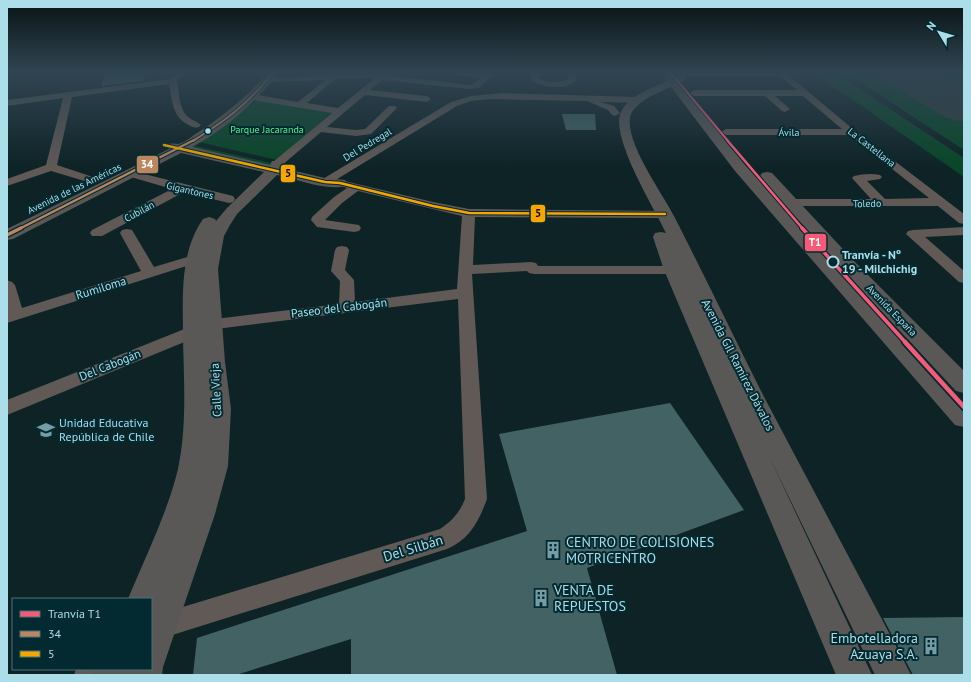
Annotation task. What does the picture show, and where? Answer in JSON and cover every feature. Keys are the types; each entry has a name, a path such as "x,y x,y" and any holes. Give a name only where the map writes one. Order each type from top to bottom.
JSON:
{"main road":[{"name":"Avenida de las Américas","path":"7,220 92,180 177,144 222,122 243,105"},
{"name":"Avenida Gil Ramírez Dávalos","path":"622,105 619,106 615,113 614,120 617,135 696,283 893,675"},
{"name":"Avenida Gil Ramírez Dávalos","path":"630,105 624,118 624,127 634,167"},
{"name":"Avenida España","path":"695,105 740,168 774,204 964,418"},
{"name":"Avenida España","path":"700,105 793,203 848,265 964,385"},
{"name":"Avenida de las Américas","path":"7,235 128,173 177,144 200,123"},
{"path":"177,144 332,181"},
{"name":"Calle Vieja","path":"152,650 156,629 201,514 215,466 219,409 214,362 192,290 194,259 201,239 210,222 229,199 273,168"},
{"name":"Calle Vieja","path":"144,598 176,518 191,469 197,418 203,328 209,269 216,236 222,224 232,211 273,168"},
{"name":"Avenida Gil Ramírez Dávalos","path":"658,214 674,270 854,675"}],"street":[{"path":"51,167 66,105"},
{"path":"178,105 180,114 186,121 200,123"},
{"path":"299,105 340,111"},
{"name":"Calle Vieja","path":"273,168 348,105"},
{"name":"Del Pedregal","path":"332,181 453,105"},
{"name":"Del Pedregal","path":"601,105 608,107 615,113"},
{"path":"780,105 785,109"},
{"name":"La Castellana","path":"819,105 851,132 964,220"},
{"path":"318,129 356,133 368,132 392,108"},
{"name":"Ávila","path":"726,132 851,132"},
{"path":"7,183 51,167 92,180"},
{"name":"Gigantones","path":"128,173 229,199"},
{"path":"876,177 858,178 882,203"},
{"path":"332,181 433,206 469,213 658,214"},
{"path":"354,228 322,224 317,220 338,200 356,187"},
{"name":"Cubilán","path":"96,233 182,188"},
{"name":"Toledo","path":"793,203 941,202"},
{"name":"Del Silbán","path":"156,629 447,538 462,527 471,513 476,499 465,281 469,213"},
{"path":"964,231 913,234 964,278"},
{"path":"127,233 150,273"},
{"path":"342,250 338,271 347,280 347,307"},
{"name":"Rumiloma","path":"11,316 194,259"},
{"name":"Paseo del Cabogán","path":"203,328 347,307 531,266 534,270 674,270"},
{"path":"7,285 11,316"},
{"name":"Del Cabogán","path":"7,408 203,328"}],"green space":[{"name":"Parque Jacaranda","path":"251,105 287,105 332,112 277,160 199,142 228,123"},
{"path":"860,105 884,105 964,158 964,177"},
{"path":"895,105 933,105 964,123 964,150"},
{"path":"191,145 272,163 266,167 185,148"}],"building":[{"path":"562,114 595,114 596,130 566,130"},
{"name":"CENTRO DE COLISIONES MOTRICENTRO","path":"670,403 744,510 587,568 617,675 351,675 351,639 236,675 193,675 197,638 527,531 499,434"},
{"name":"Embotelladora Azuaya S.A.","path":"964,617 964,675 913,675 883,618"}],"runway":[{"path":"958,105 964,108"}],"tram line":[{"name":"T1","path":"698,105 777,200 964,407"}],"transit line":[{"name":"34","path":"7,235 190,143 222,122 243,105"},
{"name":"5","path":"164,145 325,182 340,183 433,206 469,213 665,214"}],"place":[{"name":"Tranvía - Nº 19 - Milchichig","path":"833,262"},
{"name":"Unidad Educativa República de Chile","path":"46,430"},
{"name":"CENTRO DE COLISIONES MOTRICENTRO","path":"553,550"},
{"name":"VENTA DE REPUESTOS","path":"541,598"},
{"name":"Embotelladora Azuaya S.A.","path":"931,646"}]}
